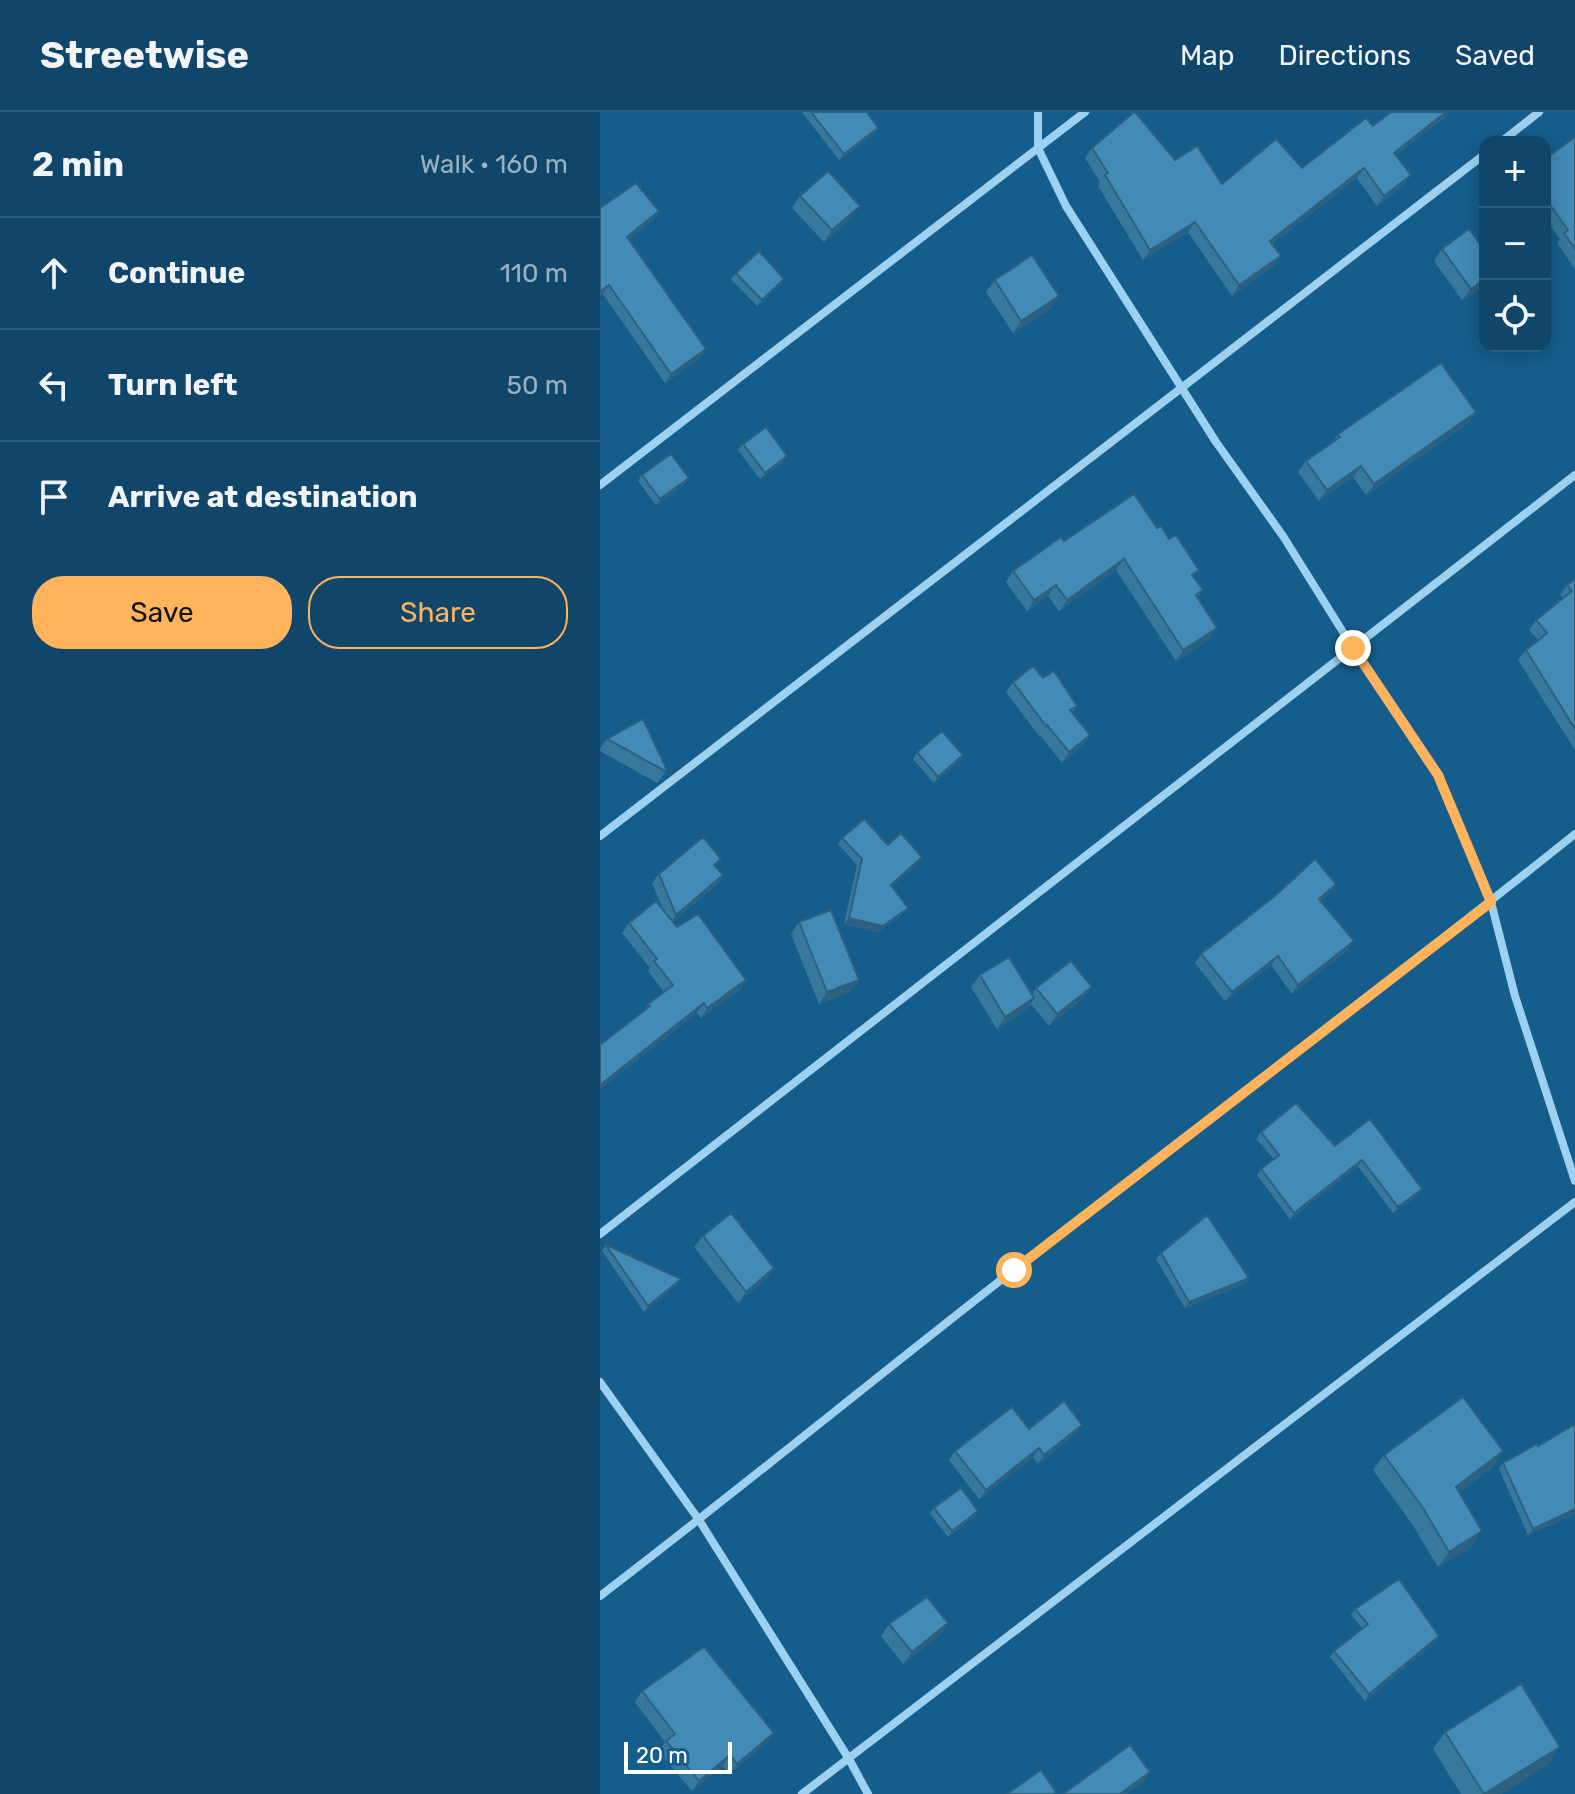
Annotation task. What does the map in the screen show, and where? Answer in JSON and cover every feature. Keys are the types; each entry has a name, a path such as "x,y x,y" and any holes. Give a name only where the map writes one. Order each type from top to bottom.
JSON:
{"street":[{"path":"1038,112 1038,148 1066,206 1216,442 1283,536 1438,775 1491,902 1515,996 1575,1181"},
{"path":"600,485 1085,112"},
{"path":"1509,136 1539,112"},
{"path":"600,836 1479,159"},
{"path":"600,1234 1575,475"},
{"path":"600,1596 1575,834"},
{"path":"802,1794 1575,1202"},
{"path":"600,1382 699,1520 868,1794"}],"building":[{"path":"811,112 867,112 878,128 844,154"},
{"path":"1134,112 1175,160 1197,146 1222,184 1276,139 1302,168 1366,118 1373,126 1391,112 1446,112 1394,153 1411,175 1384,196 1364,168 1270,241 1281,256 1239,285 1195,222 1150,250 1092,148"},
{"path":"1575,137 1575,249 1564,233 1568,230 1551,206 1551,155"},
{"path":"828,171 860,206 832,230 800,196"},
{"path":"636,183 659,211 627,237 706,349 671,374 609,285 600,292 600,208"},
{"path":"1469,229 1479,243 1479,283 1471,289 1442,249"},
{"path":"759,251 784,279 762,300 736,273"},
{"path":"1032,255 1059,296 1021,321 995,280"},
{"path":"1441,363 1476,412 1374,484 1361,466 1327,490 1306,461 1340,437 1338,434"},
{"path":"766,427 787,456 765,473 743,444"},
{"path":"671,454 689,478 660,499 642,475"},
{"path":"1134,494 1157,528 1161,526 1169,539 1176,535 1199,570 1192,575 1203,590 1196,595 1217,628 1183,650 1124,559 1067,600 1056,585 1034,600 1013,571 1061,537 1064,541"},
{"path":"1575,579 1575,729 1526,650 1547,633 1536,620 1572,591 1567,585"},
{"path":"1033,666 1043,678 1054,671 1077,706 1070,710 1090,735 1069,752 1013,682"},
{"path":"643,719 667,770 665,771 607,739"},
{"path":"942,731 963,755 938,777 917,752"},
{"path":"864,819 888,845 901,833 922,857 891,885 908,908 883,926 849,918 862,859 842,838"},
{"path":"703,837 721,859 714,865 723,875 676,915 659,874"},
{"path":"1315,859 1336,884 1319,899 1354,941 1298,985 1278,956 1232,992 1201,954 1276,895"},
{"path":"656,901 677,927 698,914 746,980 707,1008 704,1003 600,1085 600,1045 673,985 629,923"},
{"path":"831,910 859,980 827,992 799,922"},
{"path":"1009,957 1034,998 1005,1017 980,975"},
{"path":"1071,961 1092,987 1057,1014 1036,988"},
{"path":"1296,1103 1335,1146 1370,1119 1422,1189 1398,1207 1362,1160 1294,1213 1261,1169 1279,1155 1261,1132"},
{"path":"731,1213 774,1268 746,1292 703,1236"},
{"path":"1207,1215 1249,1278 1189,1302 1161,1253"},
{"path":"606,1245 681,1279 648,1306"},
{"path":"1463,1397 1503,1451 1456,1487 1482,1531 1449,1552 1423,1508 1384,1455"},
{"path":"1064,1401 1082,1425 1044,1455 1039,1448 986,1490 955,1451 1012,1407 1029,1429"},
{"path":"1575,1424 1575,1509 1533,1529 1503,1463"},
{"path":"961,1488 978,1511 952,1531 934,1508"},
{"path":"1399,1579 1439,1636 1369,1694 1334,1651 1368,1624 1355,1609"},
{"path":"927,1597 948,1623 912,1652 889,1624"},
{"path":"704,1647 774,1733 737,1764 730,1755 699,1781 666,1741 675,1734 642,1691"},
{"path":"1521,1684 1560,1747 1484,1794 1445,1732"},
{"path":"1130,1745 1150,1772 1120,1794 1063,1794"},
{"path":"1041,1770 1056,1792 1054,1794 1007,1794"}],"route":[{"path":"1014,1270 1491,902 1438,775 1353,648"}]}
